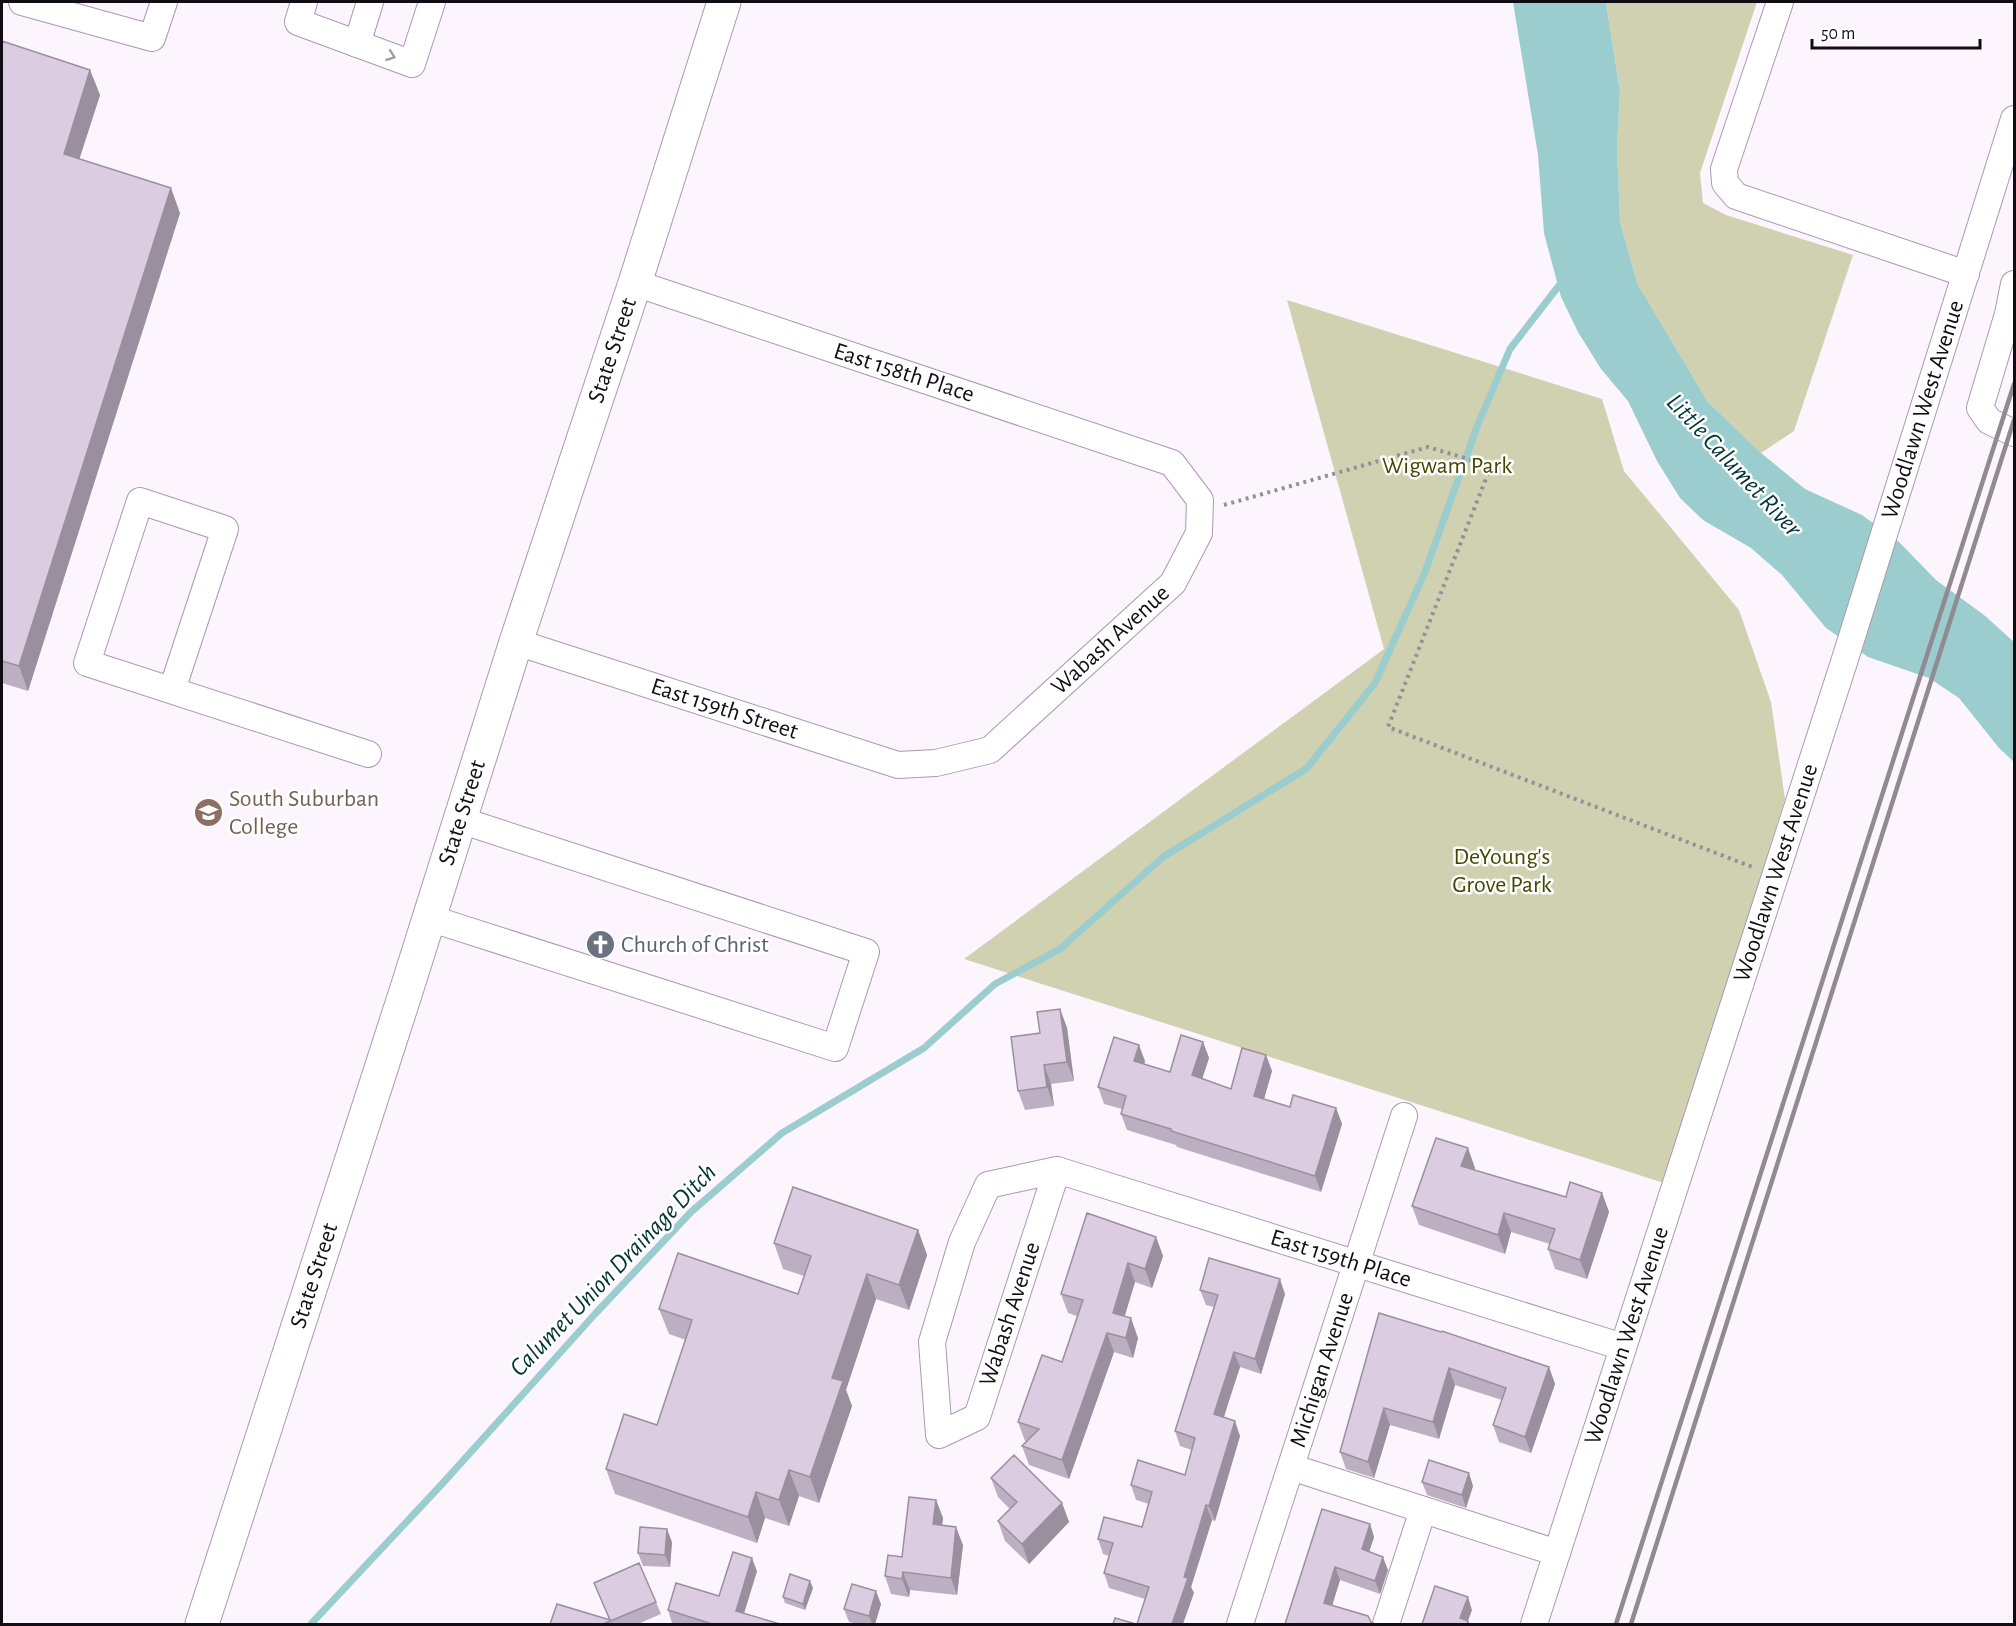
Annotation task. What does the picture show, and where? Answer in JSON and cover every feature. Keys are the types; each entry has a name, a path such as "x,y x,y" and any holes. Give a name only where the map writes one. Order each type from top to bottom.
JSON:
{"main road":[{"name":"State Street","path":"202,1624 516,642 635,283 724,2"}],"street":[{"path":"22,2 92,11 152,39 164,2"},
{"path":"304,2 298,22 412,64 432,2"},
{"path":"357,44 370,2"},
{"path":"1780,2 1724,169 1725,183 1736,196 1966,274"},
{"name":"Woodlawn West Avenue","path":"1534,1624 1845,660 1966,274 2005,182 2014,119"},
{"name":"East 158th Place","path":"635,283 1172,463 1200,500 1200,512"},
{"path":"2014,284 2008,314 1980,408 1989,421 2014,433"},
{"path":"172,690 225,529 140,501 87,663 368,754"},
{"name":"Wabash Avenue","path":"936,763 990,750 1173,583 1199,533 1200,512"},
{"name":"East 159th Street","path":"516,642 898,765 936,763"},
{"path":"429,918 835,1048 866,952 460,820"},
{"name":"Michigan Avenue","path":"1240,1624 1404,1116"},
{"name":"Wabash Avenue","path":"1057,1170 977,1417 939,1435 932,1342 962,1242 988,1185 1057,1170"},
{"name":"East 159th Place","path":"1057,1170 1623,1347"},
{"path":"1291,1467 1557,1553"},
{"path":"1386,1624 1423,1510"}],"path":[{"path":"1200,512 1428,447 1491,466 1388,727 1775,876"}],"green space":[{"path":"1606,2 1757,2 1700,173 1703,203 1726,215 1853,255 1794,431 1761,453 1708,402 1637,283 1620,221 1617,147 1620,92"},
{"name":"DeYoung's Grove Park","path":"1287,300 1602,399 1624,471 1739,610 1771,702 1785,799 1664,1183 964,959 1384,649"}],"water":[{"name":"Little Calumet River","path":"1513,2 1606,2 1620,92 1617,147 1620,221 1637,283 1708,402 1761,453 1805,489 1862,515 1899,542 1936,580 1984,615 2014,642 2014,762 1999,748 1959,698 1929,678 1868,657 1826,628 1782,575 1751,548 1703,520 1680,498 1657,461 1628,401 1601,369 1578,332 1561,297 1544,233 1538,155"}],"building":[{"path":"2,41 90,70 64,154 171,188 19,666 2,661"},
{"path":"1060,1009 1067,1062 1044,1065 1047,1087 1018,1091 1011,1037 1040,1033 1037,1012"},
{"path":"1181,1035 1203,1042 1192,1075 1231,1089 1242,1048 1266,1055 1254,1096 1290,1107 1293,1095 1336,1108 1315,1176 1121,1114 1126,1096 1098,1087 1114,1037 1139,1045 1134,1061 1170,1072"},
{"path":"1436,1138 1468,1148 1461,1166 1566,1197 1570,1182 1602,1193 1580,1260 1548,1249 1555,1229 1504,1213 1498,1235 1412,1206"},
{"path":"793,1187 918,1230 899,1285 867,1274 832,1378 843,1381 810,1477 789,1470 779,1500 756,1492 748,1517 606,1469 624,1414 657,1425 692,1320 659,1309 678,1253 798,1294 811,1256 774,1243"},
{"path":"1087,1213 1156,1237 1145,1269 1128,1263 1113,1313 1131,1318 1126,1338 1107,1333 1062,1460 1022,1446 1039,1429 1018,1422 1042,1355 1062,1362 1083,1300 1061,1294"},
{"path":"1209,1258 1280,1279 1255,1359 1234,1352 1214,1414 1235,1421 1209,1506 1206,1505 1184,1577 1188,1578 1172,1624 1137,1624 1149,1587 1104,1573 1113,1543 1098,1539 1104,1517 1142,1527 1152,1492 1131,1485 1138,1460 1185,1475 1195,1438 1175,1431 1218,1295 1200,1290"},
{"path":"1379,1313 1442,1331 1549,1367 1525,1437 1493,1425 1506,1388 1449,1368 1433,1422 1384,1408 1368,1462 1340,1452"},
{"path":"1014,1455 1062,1503 1022,1544 998,1521 1017,1502 991,1478"},
{"path":"1429,1460 1469,1473 1462,1495 1422,1482"},
{"path":"909,1497 936,1500 933,1524 956,1527 951,1578 903,1572 902,1579 885,1576 888,1555 902,1557"},
{"path":"1322,1509 1370,1524 1362,1549 1383,1557 1375,1581 1335,1567 1324,1603 1368,1616 1375,1624 1285,1624"},
{"path":"640,1527 667,1529 665,1555 638,1553"},
{"path":"733,1552 752,1558 736,1611 780,1624 712,1624 668,1610 676,1583 719,1596"},
{"path":"639,1563 656,1602 603,1624 550,1624 557,1604 610,1620 594,1583"},
{"path":"790,1574 810,1581 803,1604 783,1597"},
{"path":"852,1584 876,1591 869,1616 844,1609"},
{"path":"1435,1586 1468,1597 1460,1618 1468,1621 1467,1624 1422,1624"},
{"path":"1115,1618 1136,1624 1113,1624"}],"waterway":[{"name":"Calumet Union Drainage Ditch","path":"311,1624 691,1212 782,1133 924,1048 995,984 1060,949 1163,857 1306,769 1375,683 1425,572 1478,424 1510,349 1564,279"}],"railway":[{"path":"1616,1624 2014,384"},
{"path":"1631,1624 2014,420"}],"place":[{"name":"South Suburban College","path":"208,813"},
{"name":"Church of Christ","path":"600,945"}],"park label":[{"name":"Wigwam Park","path":"1447,466"}]}
